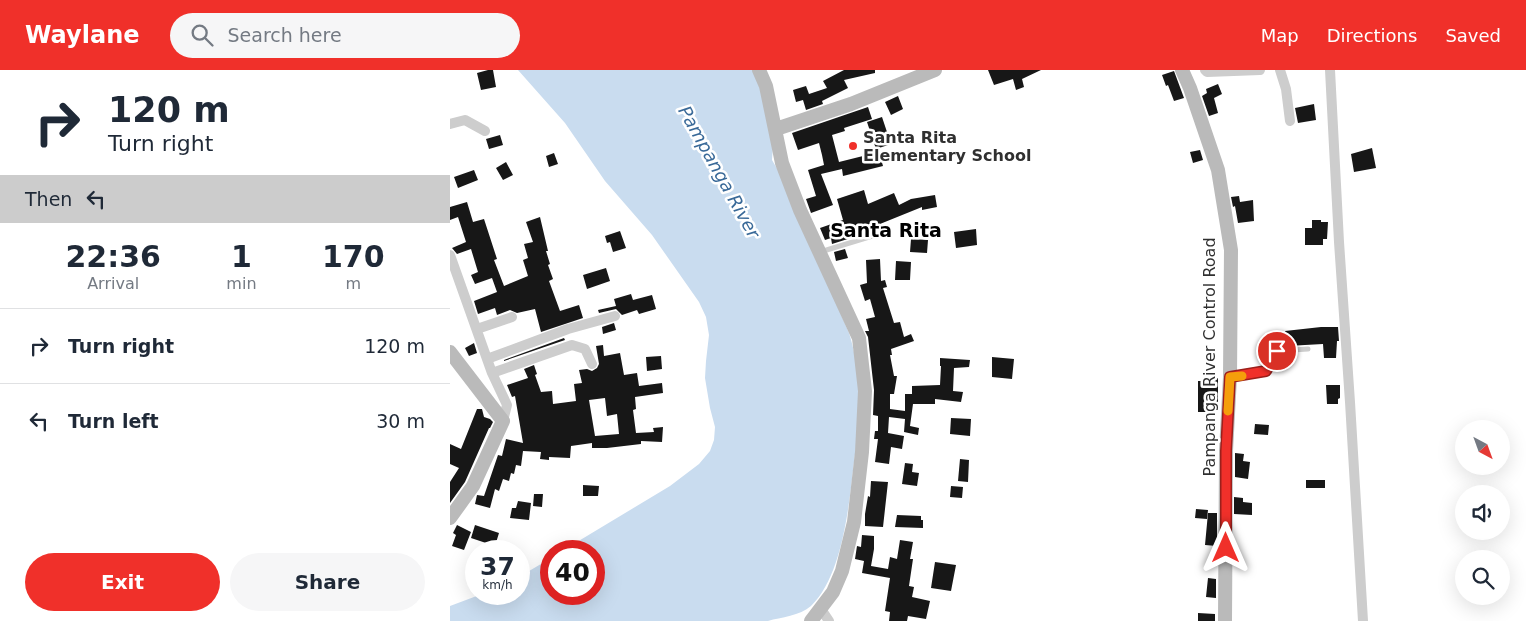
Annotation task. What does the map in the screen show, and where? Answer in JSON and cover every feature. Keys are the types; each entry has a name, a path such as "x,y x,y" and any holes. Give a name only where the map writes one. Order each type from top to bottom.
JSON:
{"street":[{"path":"759,70 766,86 782,163 800,210 859,338 864,390 862,452 854,522 842,571 833,592 811,621"},
{"path":"776,129 851,104 935,70"},
{"name":"Pampanga River Control Road","path":"1182,70 1218,170 1231,250 1230,377 1226,451 1225,621"},
{"path":"1205,70 1207,72 1260,70"},
{"path":"1280,70 1286,89 1290,121"},
{"path":"1330,70 1362,621"},
{"path":"450,124 465,120 485,131"},
{"path":"450,255 492,374 507,405 503,421 473,486 450,518"},
{"path":"487,359 568,329 615,316"},
{"path":"477,328 512,317"},
{"path":"492,374 572,345 585,349 592,364"},
{"path":"450,352 503,421"},
{"path":"821,608 829,621"}],"lane":[{"path":"820,252 879,234"},
{"path":"1230,377 1266,371 1269,366 1270,357 1277,351 1308,349"}],"water":[{"name":"Pampanga River","path":"518,70 753,70 767,107 773,145 772,160 779,172 849,333 859,383 859,425 843,538 831,576 822,593 807,609 796,614 768,621 450,621 450,606 465,600 465,605 530,605 530,570 540,565 540,605 605,605 605,540 580,540 670,486 699,464 710,451 714,440 715,427 705,378 709,335 706,317 699,302 652,235 605,181 565,123"}],"building":[{"path":"493,70 496,87 481,90 477,73"},
{"path":"844,70 875,70 875,73 844,80 848,88 822,101 823,104 806,110 803,100 796,102 793,90 806,86 809,94 827,88 823,81"},
{"path":"988,70 1041,70 1022,79 1024,87 1016,90 1013,79 994,85"},
{"path":"1174,71 1184,98 1174,101 1162,75"},
{"path":"1218,84 1222,94 1214,98 1218,113 1209,116 1202,96 1207,93 1206,89"},
{"path":"898,96 903,109 891,115 885,102"},
{"path":"1314,104 1316,120 1298,123 1295,108"},
{"path":"868,107 872,119 844,128 845,131 832,135 839,162 879,152 883,166 843,176 842,169 821,174 833,205 811,213 806,199 816,196 808,170 824,165 822,155 819,143 798,150 792,133"},
{"path":"882,117 891,144 876,149 867,122"},
{"path":"500,135 503,145 489,149 486,139"},
{"path":"1372,148 1376,168 1354,172 1351,154"},
{"path":"1200,150 1203,160 1193,163 1190,152"},
{"path":"554,153 558,164 549,167 546,156"},
{"path":"506,162 513,175 503,180 496,168"},
{"path":"474,170 478,180 458,188 454,177"},
{"path":"864,190 868,204 894,193 899,205 911,199 935,195 937,207 922,210 922,207 875,226 876,230 832,244 831,238 825,240 820,228 843,220 837,199"},
{"path":"1239,196 1240,202 1253,200 1254,221 1238,223 1235,206 1233,207 1231,197"},
{"path":"467,202 473,222 484,219 497,259 494,260 504,286 528,276 523,260 528,258 524,244 533,242 526,222 540,217 548,251 546,251 550,264 548,265 553,279 549,281 560,311 579,305 583,318 541,332 535,309 517,313 510,310 497,315 495,308 478,314 474,301 497,292 492,278 475,284 471,275 478,272 471,249 457,254 452,248 466,242 458,217 450,220 450,207"},
{"path":"1312,220 1328,222 1327,239 1323,239 1323,245 1305,245 1305,228 1312,228"},
{"path":"976,229 977,245 956,248 954,232"},
{"path":"620,231 626,248 613,252 610,242 607,243 605,236"},
{"path":"911,239 928,240 927,253 910,252"},
{"path":"845,249 848,258 836,261 834,252"},
{"path":"880,259 881,281 885,280 887,287 883,288 894,323 900,322 904,337 911,334 914,341 891,349 892,355 890,355 894,376 897,376 894,394 890,394 890,409 905,411 905,394 912,394 912,386 940,385 940,358 970,360 969,367 954,368 953,391 963,392 961,402 935,399 935,404 913,404 910,426 919,428 918,435 904,432 905,419 889,417 888,433 904,436 902,449 891,447 889,464 875,462 878,439 874,439 875,431 878,431 878,416 873,415 874,390 868,337 865,331 869,331 866,319 875,317 870,299 865,301 860,285 867,283 866,260"},
{"path":"896,261 911,262 910,280 895,280"},
{"path":"606,268 610,281 587,289 583,275"},
{"path":"631,294 633,300 652,295 656,309 639,314 637,310 622,315 616,309 599,313 598,310 616,306 614,299"},
{"path":"614,323 616,330 603,334 602,327"},
{"path":"1338,327 1339,341 1337,341 1336,358 1324,358 1323,344 1287,346 1285,331"},
{"path":"564,338 565,340 504,361 504,360"},
{"path":"474,343 477,353 469,356 465,348"},
{"path":"603,345 604,356 620,353 624,375 637,373 639,386 662,383 663,393 635,397 636,409 633,410 636,433 654,432 653,428 663,427 662,442 641,441 641,444 607,448 592,448 592,443 571,446 570,458 549,457 549,460 540,459 541,452 523,451 521,466 516,465 514,474 511,473 509,481 503,479 499,491 495,489 490,508 475,504 477,495 484,496 498,455 502,456 506,439 523,443 515,396 512,397 507,385 528,378 524,369 534,365 537,374 535,375 541,392 552,391 553,404 576,401 574,384 582,383 579,370 587,369 592,371 599,364 596,346","holes":["605,398 607,416 617,414 619,434 595,436 589,400"]},
{"path":"661,356 662,369 647,371 646,357"},
{"path":"992,357 1014,359 1012,379 992,377"},
{"path":"1208,378 1218,378 1218,412 1198,412 1198,381 1208,381"},
{"path":"1326,385 1340,385 1338,404 1327,404"},
{"path":"477,409 482,409 484,417 493,422 465,482 450,503 450,482 459,468 450,464 450,444 461,449"},
{"path":"951,418 971,419 970,436 950,434"},
{"path":"1255,424 1269,425 1268,435 1254,434"},
{"path":"1235,453 1244,454 1243,461 1250,462 1248,479 1235,477"},
{"path":"960,459 969,460 968,482 958,481"},
{"path":"905,463 913,464 912,472 919,473 917,486 902,484"},
{"path":"1306,480 1325,480 1325,488 1306,488"},
{"path":"871,481 888,482 883,527 865,526 865,514 868,496 870,497"},
{"path":"583,485 599,486 598,496 583,496"},
{"path":"951,486 963,487 962,498 950,497"},
{"path":"534,494 543,494 542,507 533,506"},
{"path":"1234,497 1243,498 1243,502 1252,503 1252,515 1234,514"},
{"path":"518,501 531,503 529,520 510,518 512,508 516,508"},
{"path":"1196,509 1208,510 1207,519 1195,518"},
{"path":"1208,513 1217,513 1217,546 1205,545"},
{"path":"897,515 921,516 923,528 895,527"},
{"path":"457,525 471,532 468,540 465,540 464,550 452,546 456,535 453,533"},
{"path":"475,525 499,533 497,540 477,540 471,538"},
{"path":"862,535 874,536 871,566 888,569 890,557 897,559 900,540 913,542 910,559 913,559 909,586 914,587 912,597 930,601 926,619 908,616 907,621 889,621 890,612 885,611 890,578 862,573 864,561 855,559 857,546 861,547"},
{"path":"935,562 956,565 951,591 931,588"},
{"path":"1208,578 1216,579 1216,598 1206,597"},
{"path":"1198,613 1215,614 1215,621 1198,621"}],"slow traffic":[{"path":"1228,411 1230,377 1242,376"}],"place":[{"name":"Santa Rita Elementary School","path":"853,146"}],"district":[{"name":"Santa Rita","path":"886,230"}],"route":[{"path":"1226,548 1226,451 1230,377 1263,373 1268,370 1270,357 1277,351"}]}
